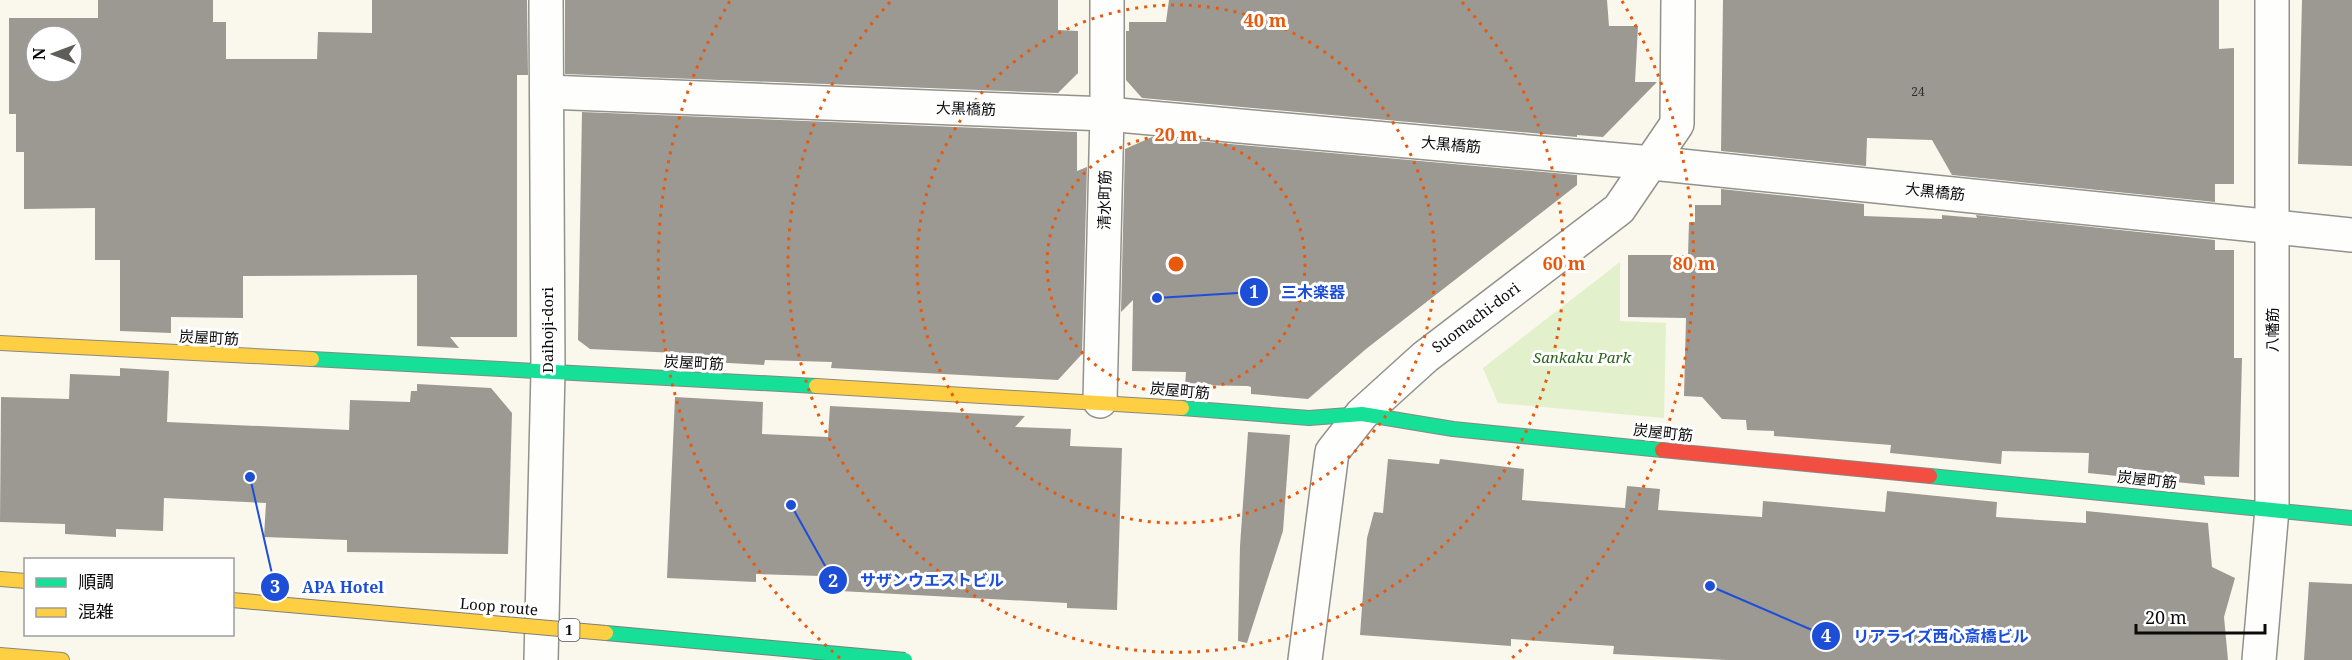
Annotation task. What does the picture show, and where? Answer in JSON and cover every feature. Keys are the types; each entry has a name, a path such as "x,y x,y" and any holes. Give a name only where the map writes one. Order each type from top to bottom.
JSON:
{"main road":[{"name":"炭屋町筋","path":"0,344 1100,401 1309,418 1362,414 1453,429 2352,518"},
{"path":"0,579 24,581"},
{"name":"Loop route","path":"234,600 905,660"},
{"path":"0,655 62,660"}],"street":[{"name":"Daihoji-dori","path":"542,660 548,372 546,0"},
{"name":"清水町筋","path":"1100,401 1107,114 1107,0"},
{"name":"Suomachi-dori","path":"1305,660 1332,452 1362,414 1425,357 1619,209 1677,124 1678,0"},
{"name":"八幡筋","path":"2259,660 2272,509 2272,0"},
{"name":"大黒橋筋","path":"547,92 1107,114 1652,163 2352,235"}],"green space":[{"name":"Sankaku Park","path":"1620,262 1620,321 1666,323 1664,418 1498,403 1483,368"}],"building":[{"path":"98,0 213,0 213,22 226,22 226,59 317,59 318,32 372,33 372,0 527,0 528,75 517,75 517,337 450,337 459,348 417,346 417,275 243,276 243,318 171,317 171,333 120,331 120,260 95,260 95,208 24,209 24,152 16,152 16,114 9,114 9,18 98,18"},
{"path":"565,0 1058,0 1058,30 1078,31 1078,73 1058,93 565,74"},
{"path":"1169,0 1607,0 1609,26 1638,26 1635,82 1657,82 1603,137 1577,135 1577,137 1142,98 1126,80 1126,31 1129,31 1129,22 1166,22"},
{"path":"1723,0 2219,0 2219,49 2234,48 2234,184 2215,184 2215,202 1952,175 1932,140 1867,138 1866,166 1721,151"},
{"path":"2302,0 2352,0 2352,166 2298,164"},
{"path":"582,112 1077,132 1077,171 1087,167 1082,354 1058,380 831,368 832,362 765,360 764,365 676,360 677,353 590,349 578,340"},
{"path":"1152,137 1577,175 1577,185 1366,349 1308,399 1251,394 1251,387 1248,386 1185,385 1186,372 1132,371 1133,300 1121,312 1125,149"},
{"path":"1721,189 1864,204 1864,216 1942,219 1942,215 1977,218 1976,215 2215,240 2215,250 2234,250 2234,358 2242,358 2239,477 2204,476 2205,485 2088,473 2089,453 2002,451 2001,464 1890,453 1891,445 1774,436 1774,431 1747,430 1746,420 1722,419 1702,397 1684,396 1686,318 1628,317 1628,255 1688,255 1689,222 1695,222 1695,205 1721,205"},
{"path":"120,368 169,371 167,422 349,430 350,400 410,402 411,391 417,391 417,384 491,388 512,413 508,554 347,552 347,540 264,537 266,503 164,498 163,531 116,529 116,537 65,534 65,524 0,522 1,397 69,399 70,374 120,376"},
{"path":"675,397 763,402 762,434 828,437 830,406 1025,416 1015,427 1071,429 1070,446 1122,448 1117,610 1067,608 1067,603 821,590 821,576 756,574 756,582 667,578"},
{"path":"1248,432 1290,435 1283,531 1247,643 1238,641 1240,546"},
{"path":"1388,459 1439,464 1440,459 1524,469 1522,500 1625,508 1627,486 1660,489 1658,510 1762,517 1763,501 1885,512 1887,491 1997,502 1996,517 2086,523 2086,511 2208,523 2212,567 2235,578 2224,617 2228,660 1726,660 1613,654 1614,646 1511,639 1511,646 1360,635 1367,538 1374,512 1383,513"},
{"path":"2309,582 2352,584 2352,660 2304,660"}],"traffic: fast":[{"path":"312,359 816,386"},
{"path":"1182,408 1309,418 1362,414 1453,429 1662,450"},
{"path":"1930,476 2352,518"},
{"path":"606,633 905,660"}],"traffic: slow":[{"path":"0,343 312,359"},
{"path":"816,386 1182,408"},
{"path":"0,579 24,581"},
{"path":"234,600 606,633"},
{"path":"0,655 62,660"}],"traffic: jam":[{"path":"1662,450 1930,476"}],"place":[{"name":"三木楽器","path":"1157,298"},
{"name":"APA Hotel","path":"250,477"},
{"name":"サザンウエストビル","path":"791,505"},
{"name":"リアライズ西心斎橋ビル","path":"1710,586"}]}
